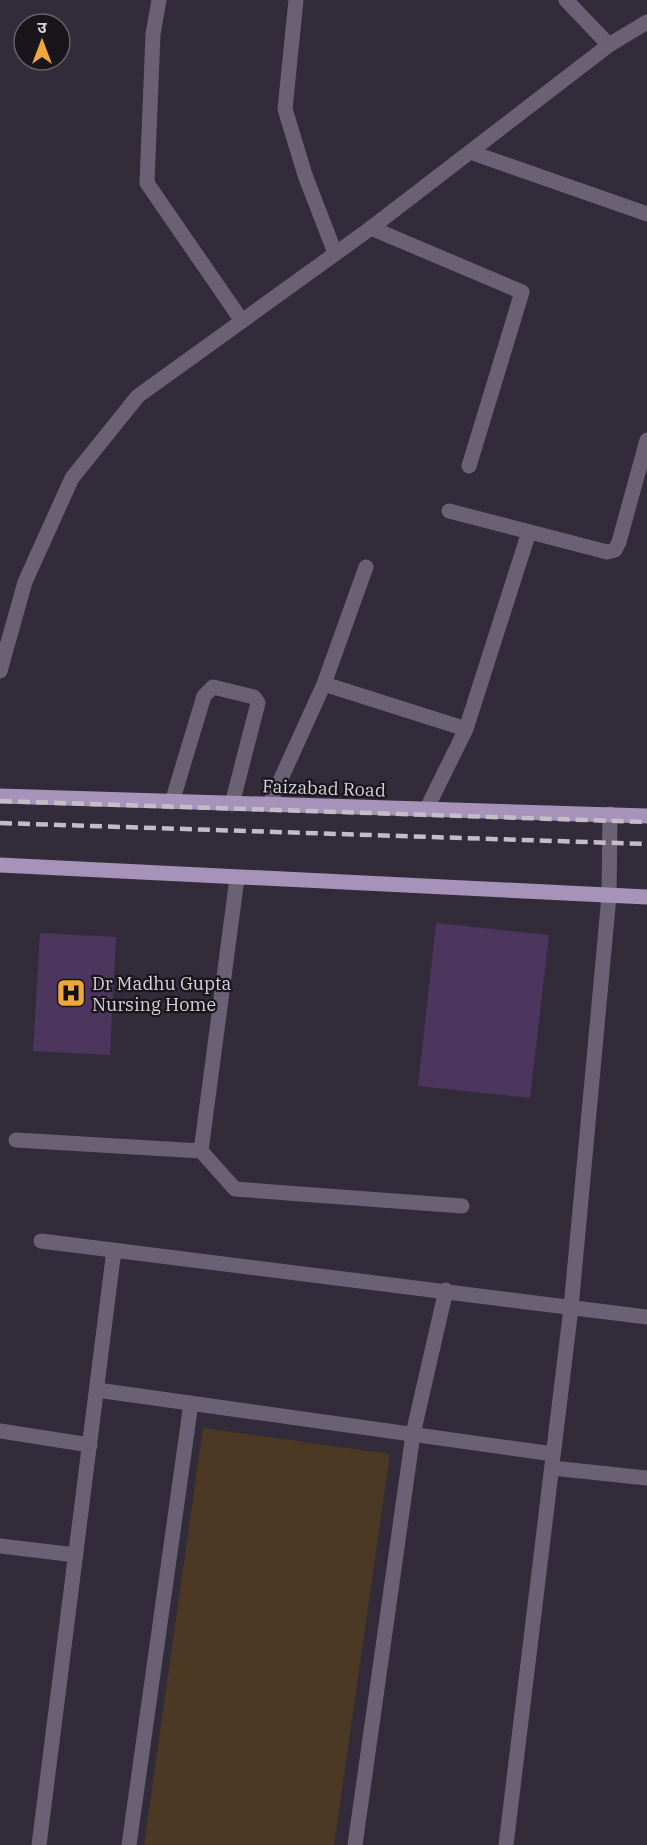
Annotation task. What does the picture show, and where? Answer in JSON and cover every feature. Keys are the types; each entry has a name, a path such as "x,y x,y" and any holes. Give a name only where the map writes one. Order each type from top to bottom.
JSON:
{"main road":[{"name":"Faizabad Road","path":"0,796 647,816"},
{"path":"0,865 647,897"}],"street":[{"path":"159,0 153,34 147,183 242,321"},
{"path":"296,0 285,110 305,175 335,253"},
{"path":"566,0 609,45"},
{"path":"0,671 25,582 72,478 138,396 371,228 609,45 647,22"},
{"path":"470,152 647,214"},
{"path":"371,228 522,291 469,466"},
{"path":"449,511 607,552 615,550 647,440"},
{"path":"426,810 466,729 529,532"},
{"path":"269,805 324,684 366,567"},
{"path":"324,684 466,729"},
{"path":"172,802 204,696 213,687 254,697 258,703 232,804"},
{"path":"506,1845 571,1308 609,896 610,814"},
{"path":"201,1151 237,878"},
{"path":"16,1140 201,1151 235,1189 462,1206"},
{"path":"41,1241 647,1317"},
{"path":"39,1845 114,1250"},
{"path":"355,1845 413,1434 446,1290"},
{"path":"97,1390 413,1434 647,1478"},
{"path":"129,1845 191,1403"},
{"path":"0,1431 90,1444"},
{"path":"0,1546 76,1555"}],"shaded area":[{"path":"203,1428 390,1454 334,1845 144,1845"}],"building":[{"path":"436,923 549,935 530,1098 418,1086"},
{"path":"40,933 116,937 110,1055 33,1051"}],"railway":[{"path":"0,801 647,822"},
{"path":"0,823 647,844"}],"place":[{"name":"Dr Madhu Gupta Nursing Home","path":"71,993"}]}
